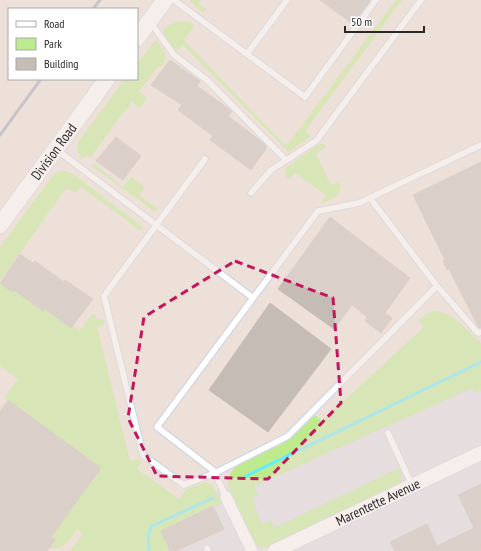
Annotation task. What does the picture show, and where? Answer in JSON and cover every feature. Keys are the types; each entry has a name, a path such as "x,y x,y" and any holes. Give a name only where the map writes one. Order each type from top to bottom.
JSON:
{"main road":[{"path":"138,37 165,0"},
{"name":"Division Road","path":"0,225 106,80"}],"street":[{"name":"Marentette Avenue","path":"275,551 481,453"},
{"path":"226,497 252,551"}],"lane":[{"path":"174,0 305,97 376,0"},
{"path":"247,54 287,0"},
{"path":"251,193 271,170 316,141 421,0"},
{"path":"150,21 174,56 208,81 286,160"},
{"path":"226,497 215,473 157,427 318,211 359,203 481,145"},
{"path":"56,149 253,298"},
{"path":"205,159 104,296 143,455 184,485 215,473 288,436 437,286"},
{"path":"370,198 437,286 478,333 481,332"},
{"path":"388,433 413,486"}],"highlighted area":[{"path":"235,261 333,298 341,403 268,479 157,476 128,418 144,317"}],"shaded area":[{"path":"481,369 481,446 260,551 130,551 124,534"},
{"path":"481,459 481,551 289,551"}],"green space":[{"path":"189,0 201,0 198,4 206,9 203,13"},
{"path":"396,0 402,0 305,131 311,136 289,152 183,45 176,51 168,42 164,29 170,24 177,22 192,23 194,27 184,40 284,144 287,145"},
{"path":"156,40 166,54 166,60 162,66 158,67 139,91 147,98 140,108 132,101 90,158 87,155 82,159 77,150 78,142 124,80 138,80 138,63"},
{"path":"324,143 326,147 316,154 331,185 339,182 341,185 338,195 323,204 321,202 326,195 295,173 291,178 288,178 285,175 286,168 317,145"},
{"path":"94,164 123,187 131,177 145,187 139,196 157,208 155,212 92,166"},
{"path":"60,171 66,171 73,174 144,228 141,231 81,187 76,193 69,189 64,191 0,281 0,247 54,174"},
{"path":"0,283 12,292 14,290 43,311 45,309 71,328 73,325 80,330 92,314 96,315 95,319 104,320 105,324 97,327 130,461 138,459 142,461 137,469 179,499 187,489 206,482 212,485 222,503 161,531 170,551 70,551 83,534 77,529 66,544 59,548 49,548 51,537 101,469 4,398 18,379 0,366"},
{"path":"435,311 442,312 454,319 466,328 481,343 481,390 475,393 472,388 254,486 258,495 252,498 262,524 272,520 274,528 399,468 402,474 402,484 269,547 262,547 256,544 228,487 231,473 235,467 248,459 275,448 285,442 315,415 322,421 424,327 418,320"}],"building":[{"path":"320,0 371,0 353,24"},
{"path":"170,60 200,81 197,86 232,111 228,116 266,145 266,149 251,170 210,140 213,136 178,110 182,105 151,85"},
{"path":"116,137 141,156 123,180 96,161"},
{"path":"481,162 481,328 479,328 449,269 447,270 443,261 445,260 413,195"},
{"path":"330,217 410,278 385,313 392,318 381,333 365,321 367,317 352,305 334,329 278,289"},
{"path":"20,254 33,263 35,261 64,282 65,280 93,299 71,328 45,309 43,311 14,290 12,292 0,283"},
{"path":"270,303 331,349 268,432 209,390"},
{"path":"8,400 101,468 51,537 55,540 47,551 0,551 0,411"},
{"path":"481,484 481,551 395,551 390,542 427,524 437,546 474,528 458,495"},
{"path":"213,506 224,529 176,551 170,551 161,531"}],"waterway":[{"path":"246,476 481,362"},
{"path":"149,551 148,535 152,526 213,498"}],"railway":[{"path":"94,8 100,0"},
{"path":"0,135 40,80"}]}
